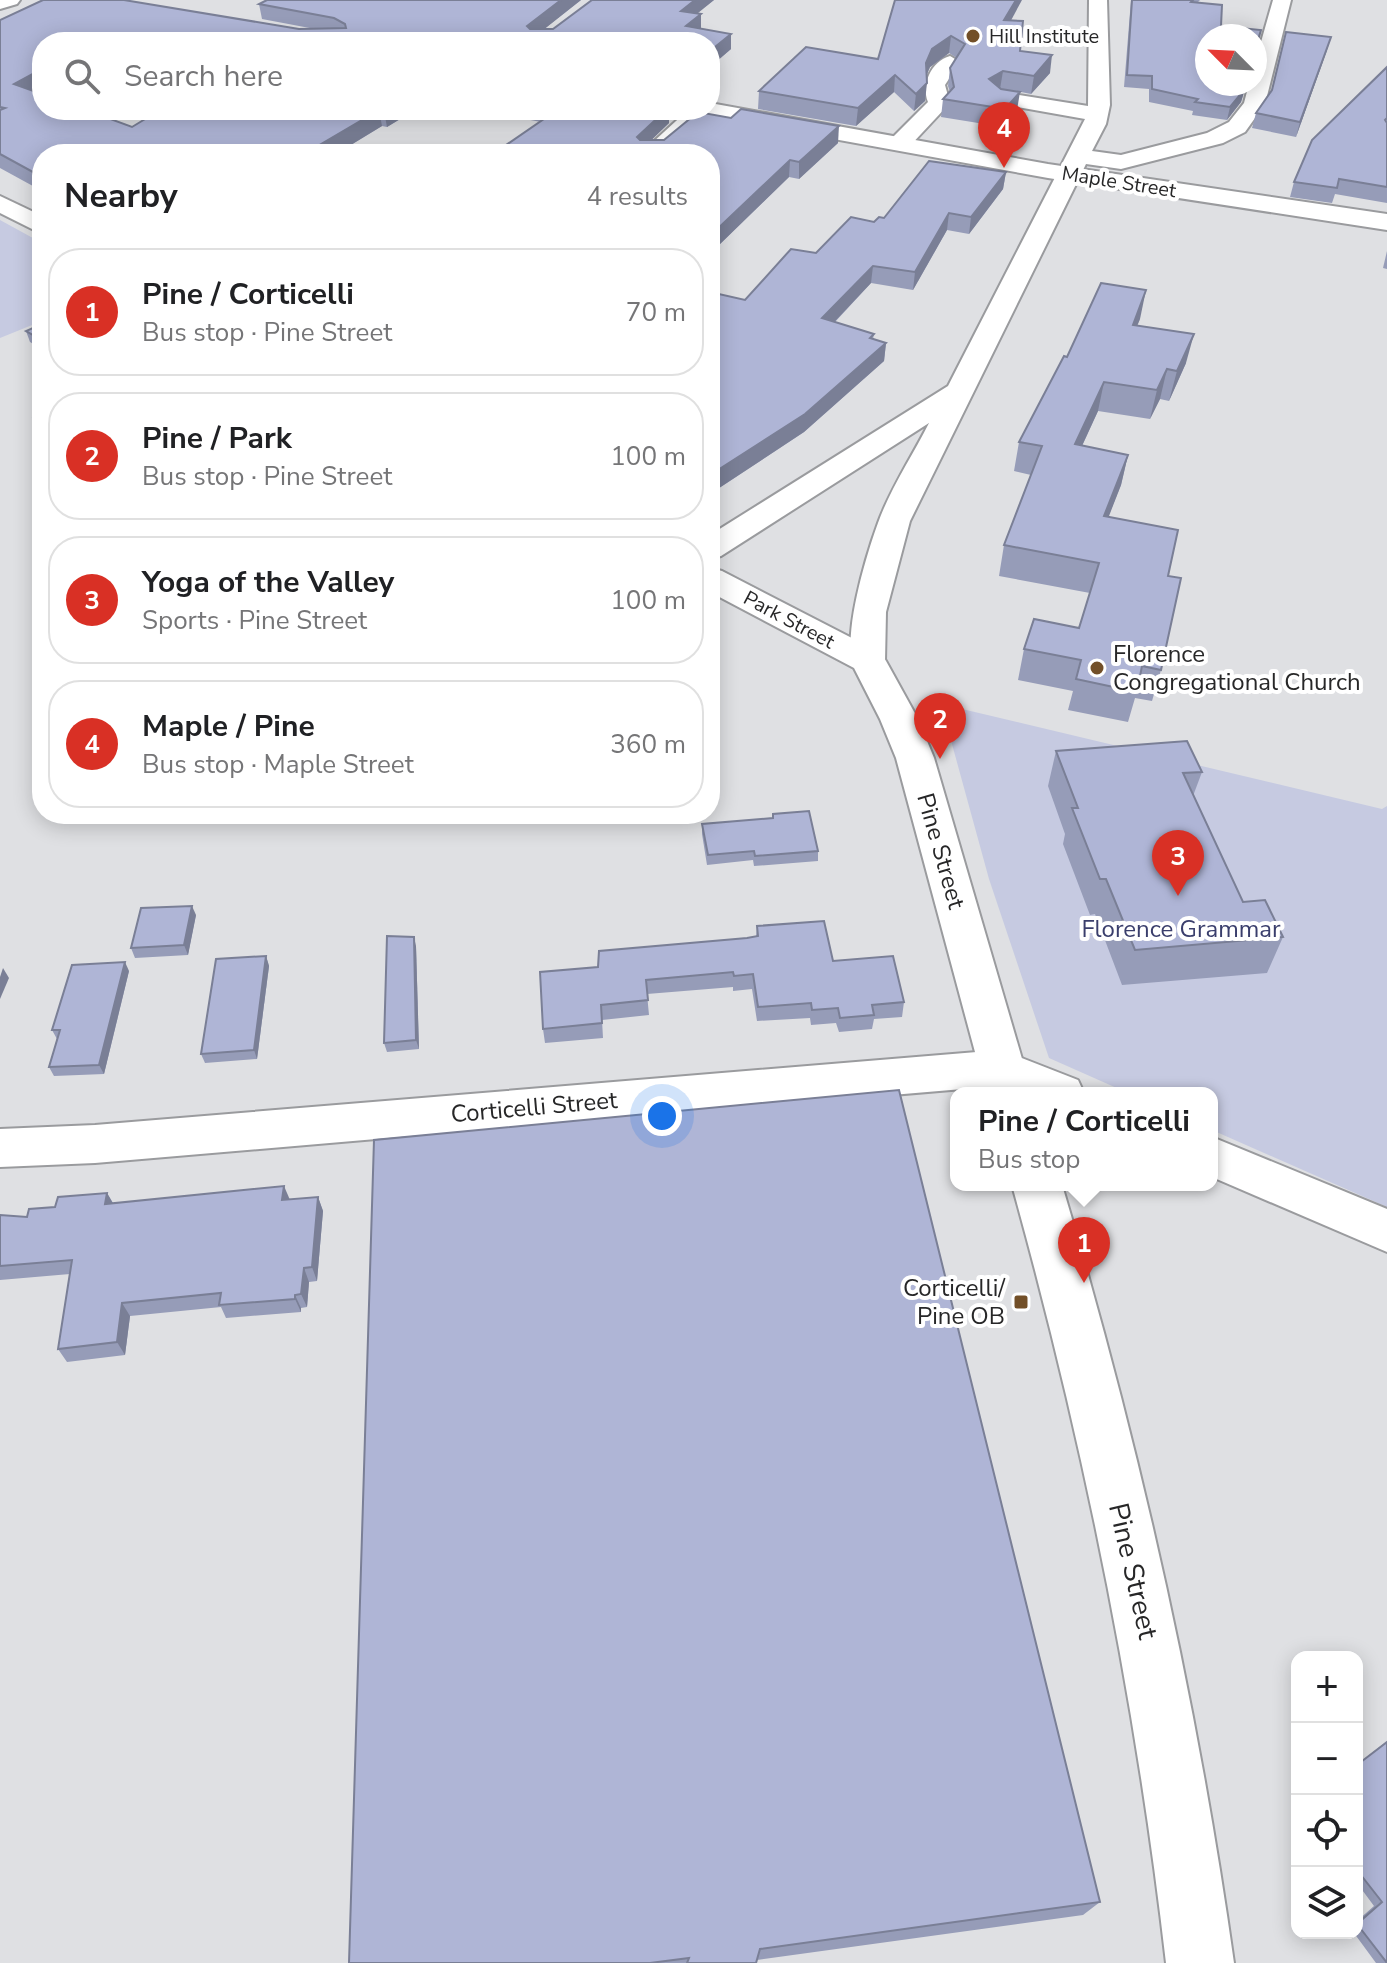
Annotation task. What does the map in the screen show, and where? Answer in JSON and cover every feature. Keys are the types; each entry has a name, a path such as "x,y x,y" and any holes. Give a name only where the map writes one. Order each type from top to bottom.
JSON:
{"main road":[{"path":"0,3 10,0"},
{"name":"Maple Street","path":"720,112 899,144 1075,165 1387,222"},
{"path":"1,204 32,221"},
{"name":"Park Street","path":"720,583 868,661"},
{"name":"Pine Street","path":"868,661 899,719 915,758 1005,1081"},
{"name":"Pine Street","path":"1039,1191 1094,1402 1142,1606 1187,1853 1200,1963"}],"street":[{"name":"Pine Street","path":"868,661 869,612 894,521 1089,140 1097,114 1098,0"},
{"path":"1075,165 1121,162 1215,138 1237,127 1254,104 1282,0"},
{"path":"899,144 939,103 932,90 933,83 950,62"},
{"path":"1000,98 1097,114"},
{"path":"662,144 690,120"},
{"path":"720,543 958,392"},
{"name":"Corticelli Street","path":"0,1148 1005,1081 1034,1087"},
{"path":"1218,1159 1387,1231"}],"green space":[{"path":"0,220 32,238 32,325 0,338"},
{"name":"Florence Grammar","path":"941,704 1382,809 1387,806 1387,1207 1218,1133 1218,1087 1114,1087 1049,1058 989,879"}],"building":[{"path":"43,0 124,0 299,29 346,28 345,24 334,18 259,4 267,0 561,0 527,26 530,29 553,29 592,0 695,0 681,11 701,14 686,26 720,32 32,32 32,74 14,84 32,90 32,120 113,120 132,127 144,120 362,120 321,144 32,144 32,172 0,154 0,110 5,108 0,107 0,20"},
{"path":"895,0 1016,0 1004,20 1023,21 1020,51 1052,55 1034,76 1003,71 989,79 1001,89 1020,92 1005,109 943,99 954,87 950,68 965,44 951,36 932,49 926,63 927,83 916,94 895,75 858,108 759,91 806,47 878,59"},
{"path":"1132,0 1193,0 1191,2 1222,5 1221,24 1195,24 1195,96 1239,96 1230,107 1195,102 1198,99 1152,89 1152,76 1127,75"},
{"path":"720,32 731,34 720,43"},
{"path":"1286,32 1331,37 1300,122 1256,113 1272,90"},
{"path":"1387,67 1387,187 1339,179 1337,188 1294,182 1312,140"},
{"path":"741,109 839,126 799,162 790,160 720,226 720,144 508,144 542,120 655,120 637,137 640,140 664,140 688,120 720,120 720,116 731,118"},
{"path":"929,161 1006,172 971,217 949,213 915,272 873,266 822,318 874,334 870,338 886,343 805,414 720,469 720,294 745,300 791,249 816,253 851,217 874,222 879,217 884,218"},
{"path":"1101,283 1146,290 1133,325 1194,334 1177,371 1167,369 1157,390 1104,382 1075,444 1128,455 1104,516 1178,530 1168,576 1181,578 1161,670 1142,666 1137,692 1076,679 1081,660 1024,649 1034,619 1079,628 1099,563 1004,545 1042,446 1019,442 1064,356 1067,357"},
{"path":"1187,741 1202,772 1183,773 1243,902 1265,900 1283,937 1135,950 1106,879 1100,879 1072,808 1078,808 1056,751"},
{"path":"809,811 818,851 755,856 754,851 708,855 702,824 773,818 773,814"},
{"path":"192,906 184,945 131,948 141,908"},
{"path":"824,921 833,961 893,956 904,1002 872,1005 874,1015 840,1018 838,1008 812,1010 811,1003 758,1007 753,974 734,976 733,972 646,980 648,1000 601,1005 602,1023 543,1029 540,972 598,967 599,951 747,938 758,936 757,926"},
{"path":"387,936 414,937 416,1040 384,1043"},
{"path":"266,956 254,1050 201,1054 216,959"},
{"path":"125,962 99,1065 49,1067 60,1030 52,1030 72,965"},
{"path":"899,1090 1100,1902 760,1949 756,1963 687,1963 689,1958 650,1963 349,1963 374,1140"},
{"path":"284,1186 282,1200 318,1197 312,1267 304,1268 301,1294 295,1295 295,1299 219,1305 221,1293 122,1303 117,1342 58,1349 72,1260 0,1266 0,1215 27,1217 29,1209 55,1207 58,1197 107,1193 105,1204"},
{"path":"1387,1742 1387,1963 1363,1932 1363,1919 1382,1902 1363,1878 1363,1760"}],"place":[{"name":"Hill Institute","path":"973,36"},
{"name":"Maple / Pine","path":"1004,168"},
{"name":"Florence Congregational Church","path":"1097,668"},
{"name":"Pine / Park","path":"940,759"},
{"name":"Yoga of the Valley","path":"1178,896"},
{"name":"Pine / Corticelli","path":"1084,1283"},
{"name":"Corticelli/ Pine OB","path":"1021,1302"}]}
